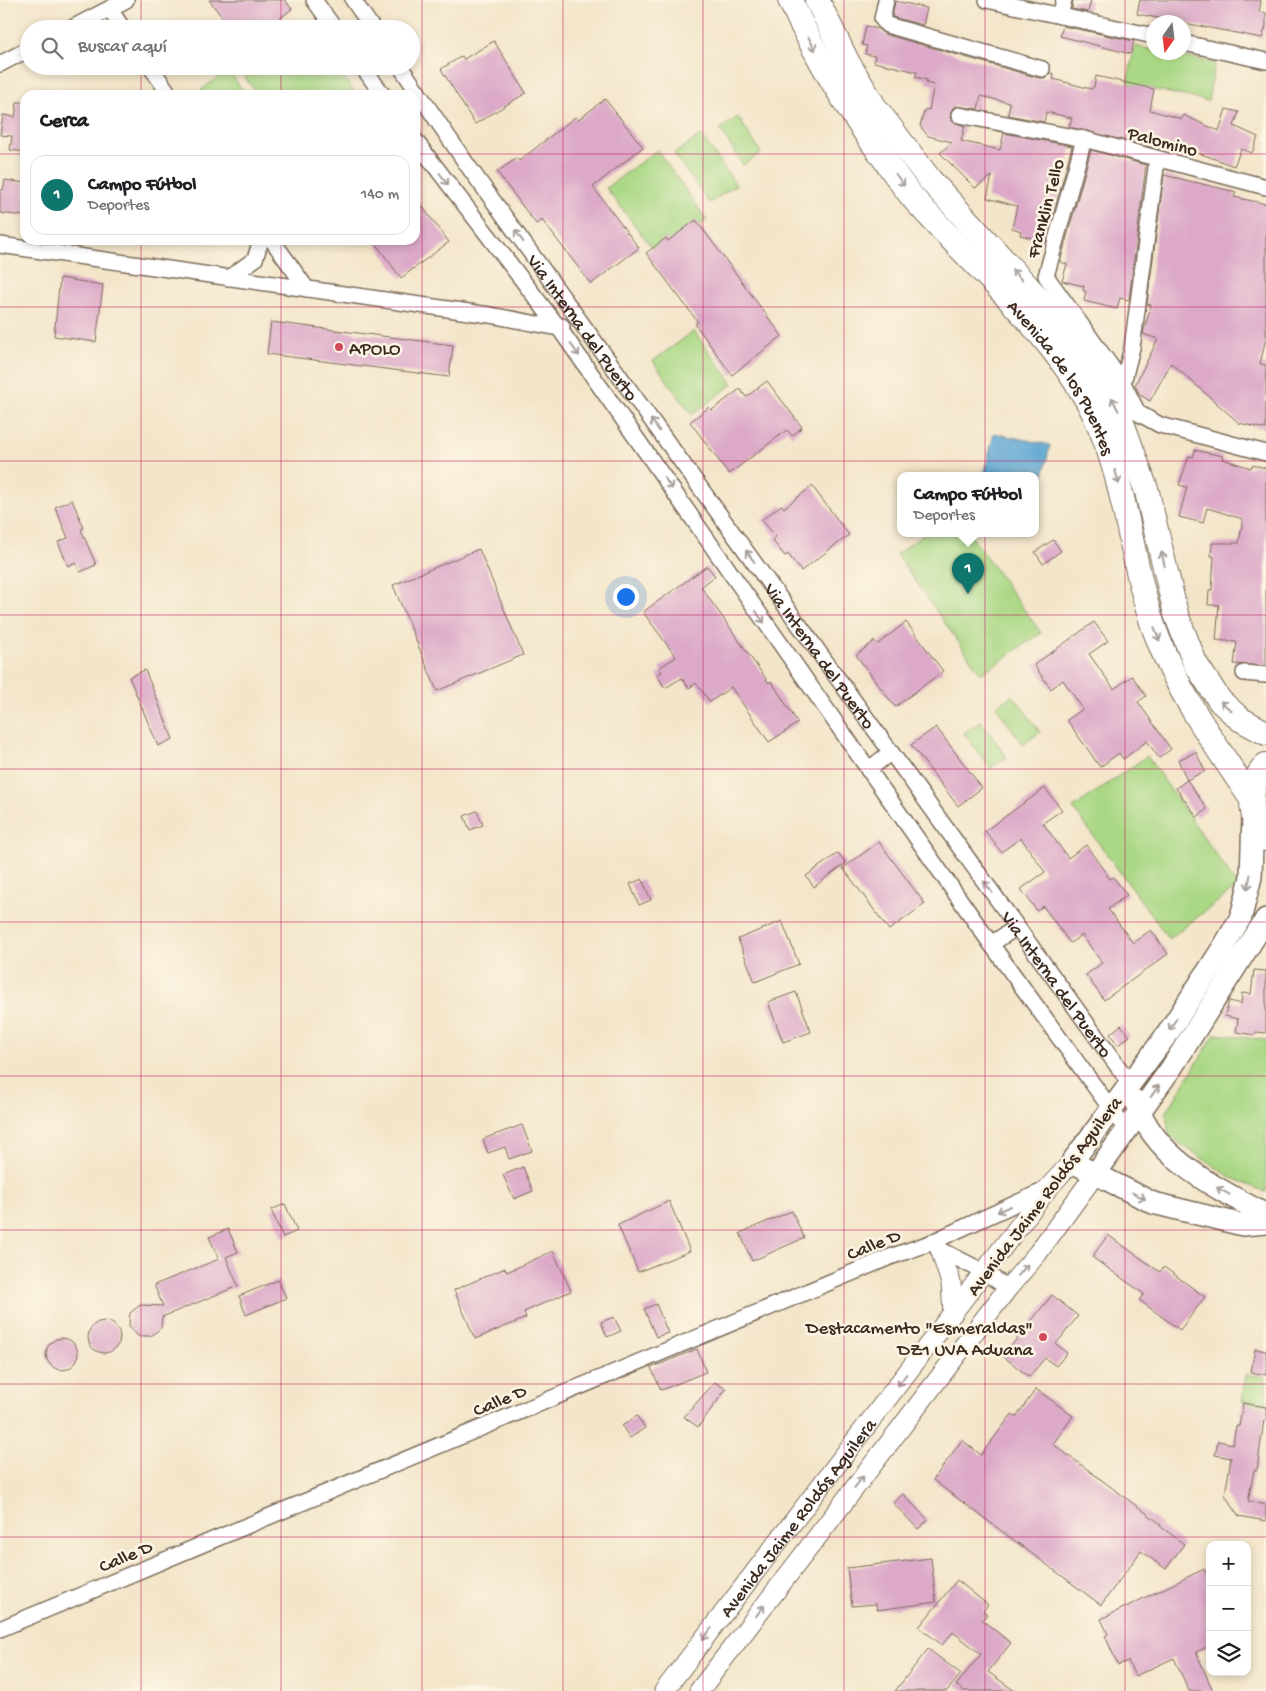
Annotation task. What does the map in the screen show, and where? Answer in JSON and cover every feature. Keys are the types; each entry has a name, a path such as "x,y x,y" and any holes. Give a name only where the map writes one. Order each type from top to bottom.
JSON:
{"main road":[{"name":"Avenida de los Puentes","path":"790,0 828,76 863,130 912,197 1061,359 1088,403 1111,455 1155,631 1172,671 1209,737 1252,807 1266,839"},
{"name":"Avenida de los Puentes","path":"817,0 848,63 880,114 930,180 1049,310 1115,403 1147,492 1176,614 1195,663 1220,701 1240,719 1266,733"},
{"path":"1252,807 1255,783 1266,765"},
{"name":"Avenida Jaime Roldós Aguilera","path":"1096,1173 1172,1067 1233,951 1251,878 1252,807"},
{"name":"Avenida Jaime Roldós Aguilera","path":"1072,1162 1109,1109 1168,1032 1233,951 1266,919"},
{"name":"Via Interna del Puerto","path":"1130,1082 1139,1113 1159,1143 1205,1181 1266,1215"},
{"path":"1072,1162 1153,1203 1243,1225 1266,1223"}],"street":[{"path":"88,20 126,0"},
{"path":"314,0 328,20"},
{"path":"354,0 368,20"},
{"path":"886,0 882,19 887,25 1042,69"},
{"path":"987,0 1146,34"},
{"path":"1060,16 1064,0"},
{"path":"110,9 117,20"},
{"path":"1191,45 1266,61"},
{"path":"0,64 20,54"},
{"path":"156,75 167,90"},
{"path":"369,75 379,90"},
{"name":"Via Interna del Puerto","path":"406,75 417,90"},
{"name":"Via Interna del Puerto","path":"420,94 578,317 1130,1082"},
{"name":"Palomino","path":"959,115 1084,139 1157,160 1266,187"},
{"name":"Franklin Tello","path":"1084,139 1046,276 1123,383"},
{"name":"Via Interna del Puerto","path":"420,147 559,328 991,944 1109,1109 1127,1130"},
{"path":"1157,160 1132,348 1123,383 1138,413 1160,425 1266,453"},
{"path":"0,245 490,316 559,328 578,317"},
{"path":"229,278 255,259 259,245"},
{"path":"276,245 307,289"},
{"path":"1244,673 1266,675"},
{"path":"868,770 891,752"},
{"path":"991,944 1018,927"},
{"name":"Avenida Jaime Roldós Aguilera","path":"664,1691 1048,1188 1072,1162"},
{"name":"Avenida Jaime Roldós Aguilera","path":"699,1691 1008,1288 1037,1254 1096,1173"},
{"name":"Calle D","path":"0,1629 890,1257 935,1248 1048,1188"},
{"path":"935,1248 984,1272 1008,1288"},
{"path":"935,1248 951,1283 953,1313"}],"green space":[{"path":"1135,46 1146,48 1146,60 1191,60 1191,58 1215,63 1208,101 1127,84"},
{"path":"221,75 232,75 242,90 201,90"},
{"path":"243,75 342,75 353,90 254,90"},
{"path":"738,117 761,153 743,165 720,129"},
{"path":"701,135 736,185 709,203 674,154"},
{"path":"657,150 707,220 658,255 606,188"},
{"path":"694,331 733,384 692,415 653,361"},
{"path":"920,537 972,537 1041,633 981,674 896,554"},
{"path":"1013,695 1040,732 1023,745 996,706"},
{"path":"981,721 1007,757 990,768 964,733"},
{"path":"1147,756 1238,886 1169,939 1073,808"},
{"path":"1215,1034 1266,1040 1266,1192 1232,1178 1169,1136 1166,1113"},
{"path":"1246,1374 1266,1377 1266,1405 1242,1401"}],"water":[{"path":"994,433 1050,445 1039,496 1039,472 985,472"}],"building":[{"path":"209,0 285,0 292,9 278,20 224,20"},
{"path":"1073,0 1091,0 1088,12 1072,9"},
{"path":"1140,0 1261,0 1259,12 1266,13 1266,26 1262,38 1191,24 1191,15 1146,16 1137,14"},
{"path":"895,1 927,8 923,25 892,17"},
{"path":"866,26 878,29 884,34 1039,78 1045,78 1050,73 1054,74 1053,79 1091,89 1094,87 1096,76 1154,89 1150,110 1182,119 1183,115 1219,131 1226,109 1239,112 1234,126 1258,137 1252,153 1241,149 1234,166 1188,149 1187,152 1169,146 1168,150 1151,147 1069,127 1072,118 1046,112 1044,122 1008,115 1010,103 981,96 978,109 955,106 952,109 950,118 953,122 965,126 961,141 1000,150 1004,133 1072,146 1046,242 1020,235 1021,231 1012,228 1017,206 987,198 992,176 975,188 940,153 952,142 928,136 920,126 925,109 929,110 934,85 926,83 927,80 915,77 917,72 874,62 875,56 865,54 867,46 862,45"},
{"path":"1063,26 1134,41 1131,54 1060,36"},
{"path":"494,41 526,93 475,124 441,69 462,56 464,59"},
{"path":"605,99 643,147 593,187 639,248 591,284 542,220 536,224 497,172 517,158 519,161 575,117 578,120"},
{"path":"17,102 20,102 20,151 10,150 12,136 0,135 3,115 15,117"},
{"path":"1091,150 1146,165 1129,300 1120,298 1117,309 1084,301 1086,291 1083,291 1084,286 1062,281 1067,264 1060,262"},
{"path":"1164,175 1236,192 1234,197 1266,204 1266,338 1260,364 1266,365 1266,429 1239,423 1171,363 1150,401 1140,395 1135,385 1158,339 1143,334 1151,305 1147,304"},
{"path":"5,180 20,182 20,215 0,213 0,190 3,190"},
{"path":"420,204 449,242 401,278 377,245 420,245"},
{"path":"696,220 782,336 732,375 695,324 698,322 646,253 666,238 668,241"},
{"path":"60,278 103,285 96,342 54,336"},
{"name":"APOLO","path":"271,322 453,345 449,377 267,354"},
{"path":"767,381 802,427 792,436 787,430 729,474 690,422 709,407 712,410 740,389 746,397"},
{"path":"1195,450 1223,456 1222,459 1251,468 1252,465 1266,468 1266,666 1234,664 1237,642 1216,640 1219,605 1208,605 1209,590 1212,590 1214,556 1211,556 1212,543 1239,543 1243,519 1207,508 1203,523 1179,517 1187,487 1179,485 1189,456 1193,457"},
{"path":"812,486 849,535 801,571 788,554 785,556 772,540 776,537 762,520 781,505 784,508"},
{"path":"72,500 84,528 81,529 96,565 80,572 76,563 68,566 58,542 68,538 55,507"},
{"path":"1053,540 1061,551 1043,564 1035,552"},
{"path":"479,549 523,655 437,691 393,585"},
{"path":"707,566 715,576 701,587 769,683 771,681 798,723 769,742 731,687 710,702 696,683 689,688 682,678 665,688 657,675 662,672 659,668 676,657 643,612"},
{"path":"906,622 943,671 895,707 856,655 875,641 878,644"},
{"path":"1094,622 1108,641 1089,654 1114,689 1132,676 1146,696 1138,702 1171,749 1159,758 1147,741 1123,759 1119,753 1100,767 1067,720 1083,709 1063,680 1051,689 1034,665"},
{"path":"145,670 173,739 158,746 129,677"},
{"path":"936,727 982,788 958,806 911,745"},
{"path":"1196,752 1205,771 1187,780 1178,760"},
{"path":"1187,780 1207,809 1197,817 1176,788"},
{"path":"1045,788 1062,810 1043,823 1068,858 1086,845 1110,879 1113,877 1127,895 1108,909 1133,943 1151,930 1168,954 1104,1000 1086,975 1102,963 1082,935 1070,943 1043,906 1037,911 1021,889 1045,872 1021,838 1001,852 985,831"},
{"path":"477,811 483,825 470,830 464,816"},
{"path":"879,842 925,904 889,930 843,868"},
{"path":"838,853 846,863 814,887 806,876"},
{"path":"642,879 651,900 639,905 630,884"},
{"path":"782,921 799,964 755,982 738,939"},
{"path":"1254,970 1266,971 1266,1033 1256,1032 1255,1035 1236,1032 1238,1019 1225,1016 1229,1001 1241,1004 1242,993 1251,994"},
{"path":"796,992 811,1032 783,1042 768,1002"},
{"path":"1121,1025 1130,1036 1118,1045 1110,1034"},
{"path":"522,1125 532,1151 509,1159 505,1147 488,1153 483,1139"},
{"path":"523,1167 533,1191 514,1199 503,1175"},
{"path":"669,1201 690,1251 638,1272 618,1225"},
{"path":"285,1204 297,1231 283,1237 271,1210"},
{"path":"792,1211 804,1238 752,1261 740,1233"},
{"path":"228,1229 238,1252 226,1257 238,1286 162,1317 161,1328 151,1336 138,1336 129,1326 130,1313 140,1305 163,1306 154,1285 219,1259 209,1237"},
{"path":"1108,1235 1160,1272 1164,1267 1205,1297 1180,1330 1139,1300 1144,1294 1092,1257"},
{"path":"553,1251 571,1291 524,1312 526,1318 475,1339 454,1290 505,1268 507,1272"},
{"path":"278,1280 286,1298 246,1315 239,1296"},
{"path":"1052,1295 1078,1316 1056,1344 1067,1353 1056,1366 1045,1358 1029,1377 1003,1356"},
{"path":"656,1304 668,1333 656,1337 644,1309"},
{"path":"614,1317 621,1331 607,1337 601,1322"},
{"path":"104,1321 110,1322 115,1326 119,1331 119,1343 115,1348 110,1352 104,1353 98,1352 93,1348 89,1343 88,1337 89,1331 93,1326 98,1322"},
{"path":"62,1338 68,1339 73,1343 77,1348 77,1360 73,1365 68,1369 62,1370 56,1369 51,1365 47,1360 46,1354 47,1348 51,1343 56,1339"},
{"path":"697,1349 706,1372 661,1390 651,1368"},
{"path":"1255,1349 1266,1351 1266,1375 1251,1372"},
{"path":"715,1382 726,1389 698,1427 684,1417"},
{"path":"1036,1389 1073,1416 1053,1444 1161,1524 1160,1526 1184,1544 1166,1569 1141,1551 1101,1605 933,1480 962,1440 981,1455 1012,1414 1016,1417"},
{"path":"1243,1403 1266,1407 1266,1420 1264,1420 1257,1470 1254,1470 1248,1501 1266,1505 1266,1521 1239,1516 1225,1495 1231,1458 1215,1455 1218,1441 1233,1444 1236,1426 1239,1426"},
{"path":"637,1416 645,1428 630,1438 622,1426"},
{"path":"903,1494 928,1520 918,1529 893,1503"},
{"path":"931,1558 936,1602 877,1610 876,1604 852,1606 847,1568"},
{"path":"1204,1569 1206,1573 1206,1648 1196,1652 1213,1691 1189,1691 1174,1658 1135,1676 1128,1661 1118,1665 1105,1636 1108,1634 1101,1619"},
{"path":"957,1580 988,1605 983,1611 987,1614 982,1620 1011,1643 988,1672 1015,1691 964,1691 956,1685 981,1654 953,1632 942,1645 919,1627"},
{"path":"928,1649 961,1674 947,1691 895,1691"}],"place":[{"name":"APOLO","path":"339,347"},
{"name":"Campo Fútbol","path":"968,594"},
{"name":"Destacamento \"Esmeraldas\" DZ1 UVA Aduana","path":"1043,1337"}]}
